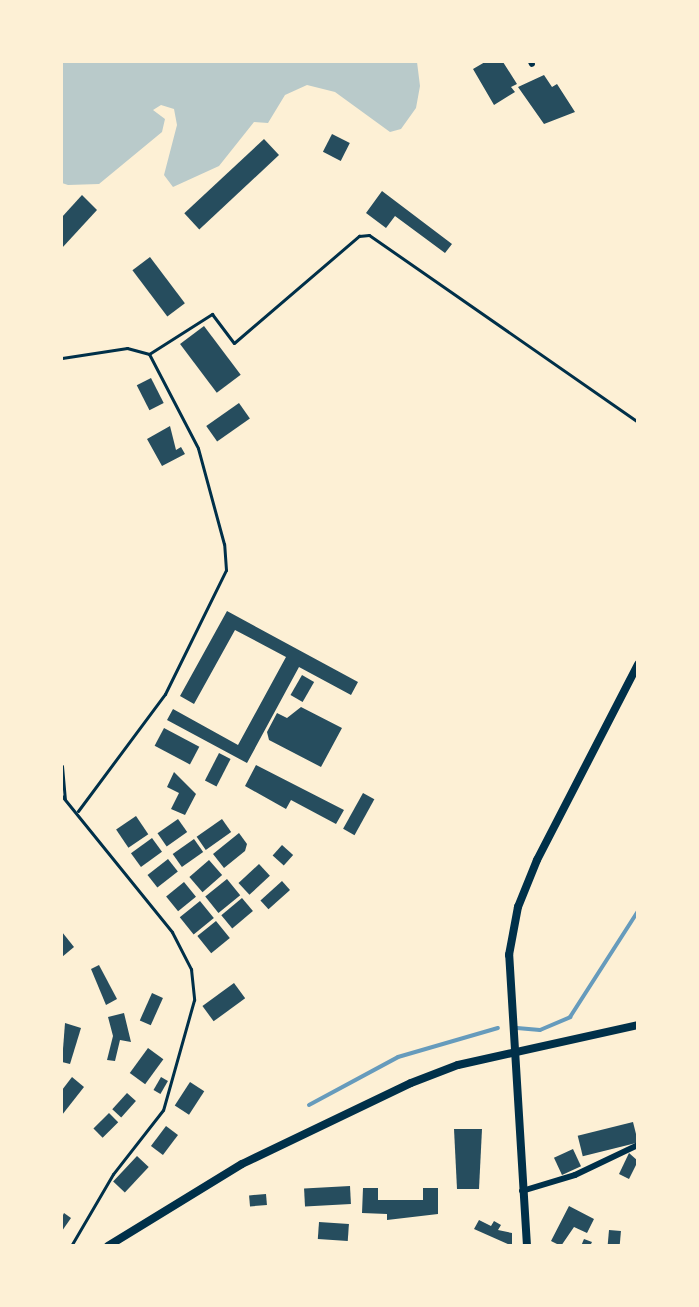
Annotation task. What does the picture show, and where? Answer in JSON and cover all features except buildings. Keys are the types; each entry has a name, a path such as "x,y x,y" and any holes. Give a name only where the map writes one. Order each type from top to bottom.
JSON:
{"street":[{"path":"527,1245 511,1056 508,955 518,907 638,664"},
{"path":"108,1245 242,1164 401,1087 458,1065 511,1056 638,1024"},
{"path":"521,1192 575,1175 638,1145"}],"lane":[{"path":"62,358 103,349 149,354 212,314 234,343 359,236 369,235 638,422"},
{"path":"78,811 165,694 226,570 224,544 198,448 149,354"},
{"path":"62,766 63,798 78,811 185,953 194,1000 163,1110 113,1174 71,1245"}],"shaded area":[{"path":"62,62 417,62 420,86 416,108 401,129 390,132 335,92 307,85 285,95 268,123 254,122 219,166 173,187 164,175 177,125 174,109 161,105 153,110 165,119 162,132 99,184 68,185 62,183"}],"waterway":[{"path":"517,1028 540,1030 570,1017 638,911"},
{"path":"309,1105 398,1057 498,1028"}]}
